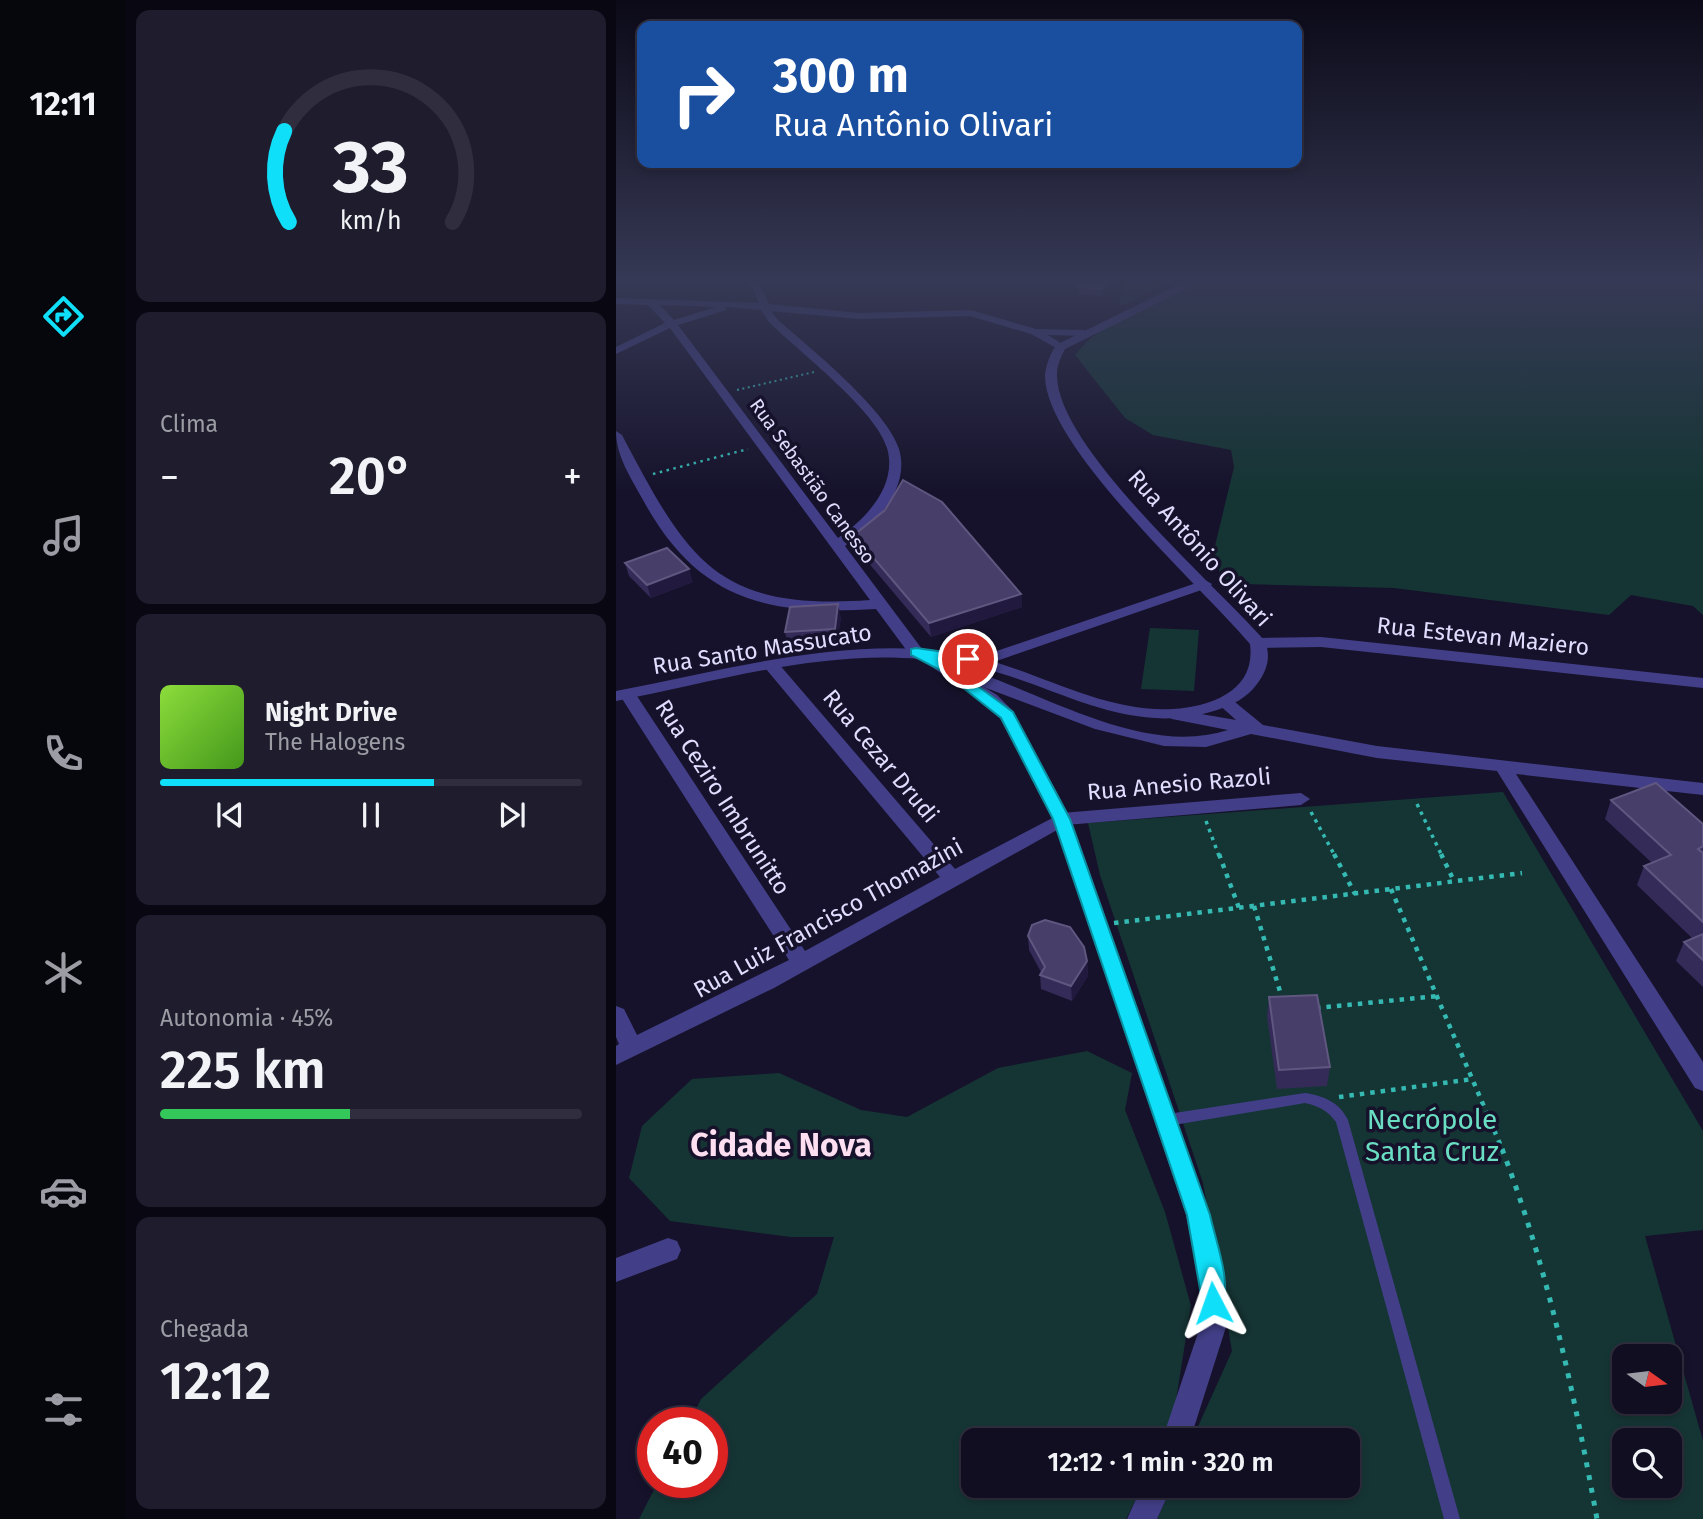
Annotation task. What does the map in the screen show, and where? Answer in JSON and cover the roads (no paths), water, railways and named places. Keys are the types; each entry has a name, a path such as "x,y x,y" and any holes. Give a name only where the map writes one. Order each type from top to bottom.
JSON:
{"street":[{"name":"Rua Sebastião Canesso","path":"692,350 916,652"},
{"path":"803,350 883,431 893,449 895,467 887,492 873,517 856,534 837,545"},
{"name":"Rua Antônio Olivari","path":"916,652 982,661 1105,705 1136,713 1172,714 1224,702 1244,690 1257,673 1261,654 1258,643 1096,469 1072,435 1055,398 1050,376 1059,350"},
{"path":"616,435 658,512 685,551 705,570 735,588 804,605 839,608 879,604"},
{"path":"982,661 1205,583"},
{"name":"Rua Estevan Maziero","path":"1258,643 1321,642 1703,683"},
{"path":"916,652 947,668 1065,712 1170,741 1216,740 1253,731"},
{"name":"Rua Santo Massucato","path":"621,695 842,654 916,652"},
{"name":"Rua Cezar Drudi","path":"772,666 952,878"},
{"path":"947,668 1007,715 1062,819 1097,925 1168,1120 1198,1215 1212,1280 1213,1327 1180,1428"},
{"name":"Rua Ceziro Imbrunitto","path":"621,695 802,963"},
{"path":"1224,702 1253,731"},
{"path":"1172,714 1377,752 1703,789"},
{"path":"1503,767 1703,1081"},
{"name":"Rua Anesio Razoli","path":"1062,819 1306,806"},
{"name":"Rua Luiz Francisco Thomazini","path":"624,1052 802,963 1062,819"},
{"path":"616,1015 624,1052"},
{"path":"616,1270 668,1250"},
{"path":"1142,1519 1152,1498"}],"lane":[{"path":"1168,1120 1305,1098 1321,1100 1334,1108 1342,1120 1452,1519"}],"district":[{"name":"Cidade Nova","path":"781,1145"}],"park label":[{"name":"Necrópole Santa Cruz","path":"1432,1135"}]}
